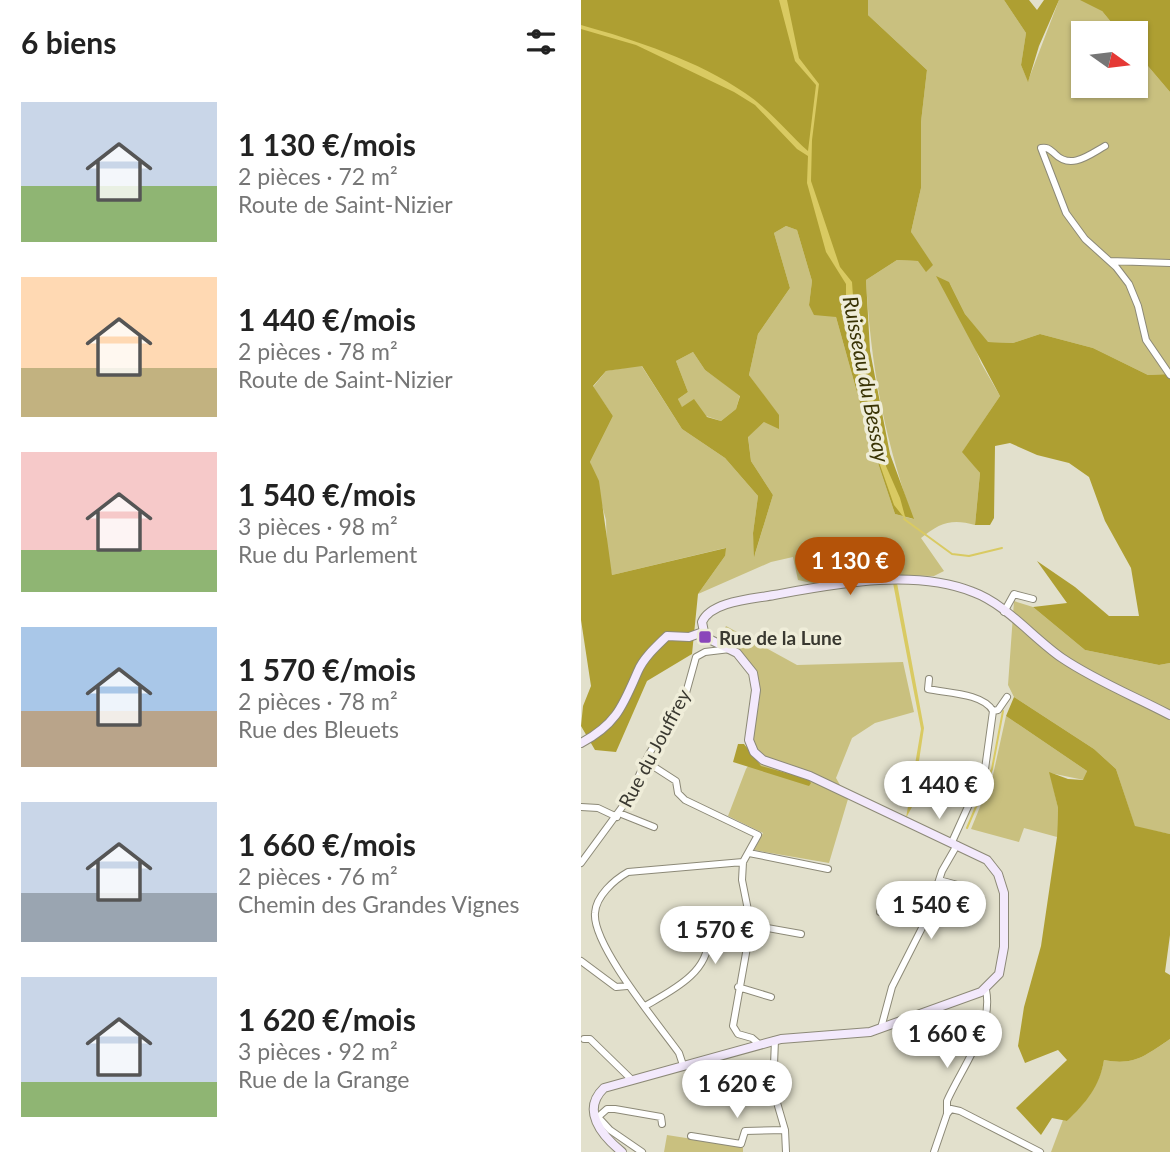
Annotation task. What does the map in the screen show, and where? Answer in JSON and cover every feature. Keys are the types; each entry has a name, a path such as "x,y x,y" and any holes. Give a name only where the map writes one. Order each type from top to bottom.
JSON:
{"main road":[{"path":"621,1152 597,1131 590,1111 599,1091 630,1078 775,1040 813,1034 851,1034 881,1028 986,990 999,974 1004,956 1004,893 993,867 954,844 810,776 769,764 758,756 750,746 748,735 756,690 753,673 742,657 711,641 703,632 703,618 717,608 770,596 858,582 905,580 964,589 985,598 1082,671 1170,715"},
{"path":"581,743 602,730 624,706 639,669 667,636 689,637 703,632"}],"street":[{"path":"1105,145 1070,162 1062,160 1050,149 1041,148 1066,213 1089,243 1110,261 1133,291 1146,340 1170,375"},
{"path":"1110,261 1170,263"},
{"path":"1003,612 1014,594 1033,599"},
{"name":"Rue du Jouffrey","path":"581,863 584,854 618,815 645,761 686,693 696,657 705,652 730,649"},
{"path":"881,1028 892,987 926,920 939,880 985,769 993,711 990,706 969,696 928,689 929,679"},
{"path":"993,711 998,710 1006,697"},
{"path":"645,761 676,781 677,793 685,800 754,831 757,837 743,862 741,876 751,925 738,988 734,1032 760,1045"},
{"path":"581,807 598,808 654,827"},
{"path":"749,853 828,869"},
{"path":"683,1065 679,1053 627,986 596,925 595,913 605,892 628,872 743,862"},
{"path":"939,880 965,887"},
{"path":"880,912 926,920"},
{"path":"645,1006 682,986 699,965 711,925 692,923 688,928"},
{"path":"675,924 709,937"},
{"path":"751,925 801,934"},
{"path":"581,961 616,987 627,986"},
{"path":"738,988 771,997"},
{"path":"934,1152 947,1114 947,1101 981,1030 987,1007 986,990"},
{"path":"585,1039 590,1039 600,1047 630,1078"},
{"path":"775,1040 773,1089 785,1130 786,1152"},
{"path":"642,1152 610,1130 598,1117 607,1109 615,1109 661,1117 662,1124"},
{"path":"947,1114 951,1109 960,1111 1040,1152"},
{"path":"691,1136 741,1144 745,1132 785,1130"}],"shaded area":[{"path":"581,0 868,0 868,15 927,70 921,122 921,188 911,232 933,265 926,272 918,261 897,260 866,280 870,351 890,454 914,519 895,514 870,439 836,317 814,315 809,305 812,281 797,230 786,226 774,233 790,288 758,334 749,375 779,415 779,429 764,422 748,437 751,461 773,495 754,557 753,533 758,496 725,458 682,429 642,366 606,371 593,386 613,416 590,462 599,481 612,575 726,548 725,556 698,594 692,654 647,681 616,752 595,750 581,726 583,706 591,686 581,620","holes":["693,352 705,370 740,396 736,409 721,421 707,417 694,399 682,407 678,399 688,392 676,361"]},
{"path":"779,0 787,0 799,58 819,84 812,140 811,181 840,267 852,282 855,324 864,353 868,391 877,407 882,457 900,498 906,520 894,505 873,445 875,419 858,379 859,355 846,304 846,284 826,252 807,183 808,156 797,149 755,105 734,92 636,45 581,29 581,25 623,37 708,71 754,99 808,151 816,85 795,61"},
{"path":"868,0 1004,0 1026,33 1021,65 1028,81 1059,0 1102,0 1102,11 1110,21 1071,21 1071,98 1148,98 1148,66 1170,92 1170,374 1148,375 1093,348 1040,334 1013,343 987,342 965,314 949,282 981,363 1000,396 963,451 980,473 975,525 946,523 921,538 944,571 934,576 888,575 816,584 798,580 793,557 771,562 698,594 725,556 725,548 612,575 607,552 606,520 590,462 613,416 593,387 606,371 641,365 682,429 725,458 758,496 753,533 755,554 773,495 751,461 748,436 764,422 779,416 749,375 758,334 790,288 774,233 786,226 797,230 812,281 809,305 836,317 870,439 895,514 913,519 894,459 875,372 866,280 897,260 918,261 911,232 921,188 921,122 927,70 868,15"},
{"path":"1004,0 1029,0 1037,10 1044,0 1059,0 1039,46 1028,82 1021,65 1026,33"},
{"path":"1080,0 1170,0 1170,92 1148,66 1148,21 1110,21 1102,11"},
{"path":"936,276 949,282 965,314 988,342 1013,343 1040,334 1093,348 1148,375 1170,374 1170,663 1159,665 1085,650 1033,607 1067,603 1037,561 1075,587 1109,616 1139,616 1131,568 1105,521 1089,477 1069,463 1037,455 1010,443 995,446 994,518 990,525 975,525 980,473 962,452 1000,396"},
{"path":"693,352 705,370 740,395 736,409 721,421 682,408 678,399 688,392 676,361"},
{"path":"893,583 897,583 924,728 912,807 906,818 921,729"},
{"path":"1014,601 1033,607 1085,650 1159,665 1170,663 1170,834 1135,827 1116,769 1094,749 1014,697 1008,685"},
{"path":"726,626 797,665 903,662 914,712 875,723 852,738 836,778 848,799 829,863 754,850 763,833 728,816 746,769 753,759 746,748 760,698 755,674 748,662 719,639"},
{"path":"1014,697 1094,749 1116,769 1135,826 1170,834 1170,935 1165,972 1170,975 1170,1039 1140,1058 1124,1062 1104,1060 1096,1086 1080,1108 1067,1121 1052,1118 1041,1135 1016,1108 1067,1060 1058,1050 1025,1063 1018,1046 1024,1007 1041,946 1057,837 1058,808 1049,772 1068,779 1083,780 1087,771 1006,716"},
{"path":"1006,716 1087,771 1084,780 1050,773 1058,808 1057,837 1024,828 1019,842 971,829 993,775"},
{"path":"738,744 744,744 761,766 808,779 811,783 809,786 733,762"},
{"path":"1170,1039 1170,1152 1051,1152 1063,1120 1067,1121 1091,1093 1104,1060 1124,1062 1140,1058"},
{"path":"667,1135 743,1147 743,1152 664,1152"}],"waterway":[{"path":"904,519 952,554 969,556 1002,548"},
{"path":"967,828 992,769 1003,711"}],"place":[{"name":"Rue de la Lune","path":"705,637"}],"water label":[{"name":"Ruisseau du Bessay","path":"867,379"}]}
